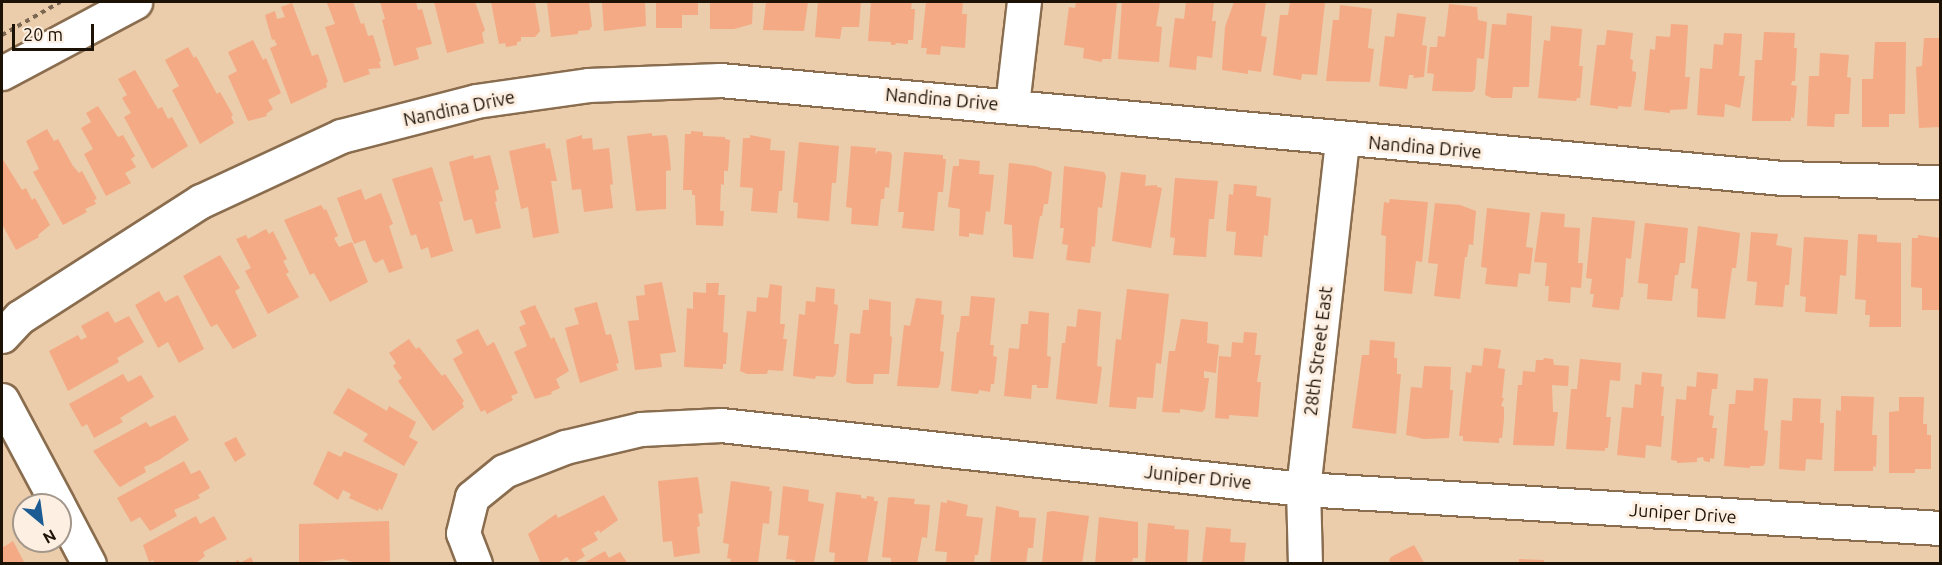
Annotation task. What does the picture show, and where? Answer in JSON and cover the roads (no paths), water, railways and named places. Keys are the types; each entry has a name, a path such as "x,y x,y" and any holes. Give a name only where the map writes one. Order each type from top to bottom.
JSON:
{"street":[{"path":"2,73 135,2"},
{"path":"1012,105 1024,2"},
{"name":"Nandina Drive","path":"2,336 20,317 201,201 341,136 476,101 588,85 720,80 1012,105 1342,139 1782,178 1941,182"},
{"name":"28th Street East","path":"1305,564 1303,489 1342,139"},
{"path":"2,400 52,493"},
{"name":"Juniper Drive","path":"475,564 463,533 472,497 504,471 565,447 641,429 722,425 1303,489 1941,528"},
{"path":"72,532 89,564"}]}
